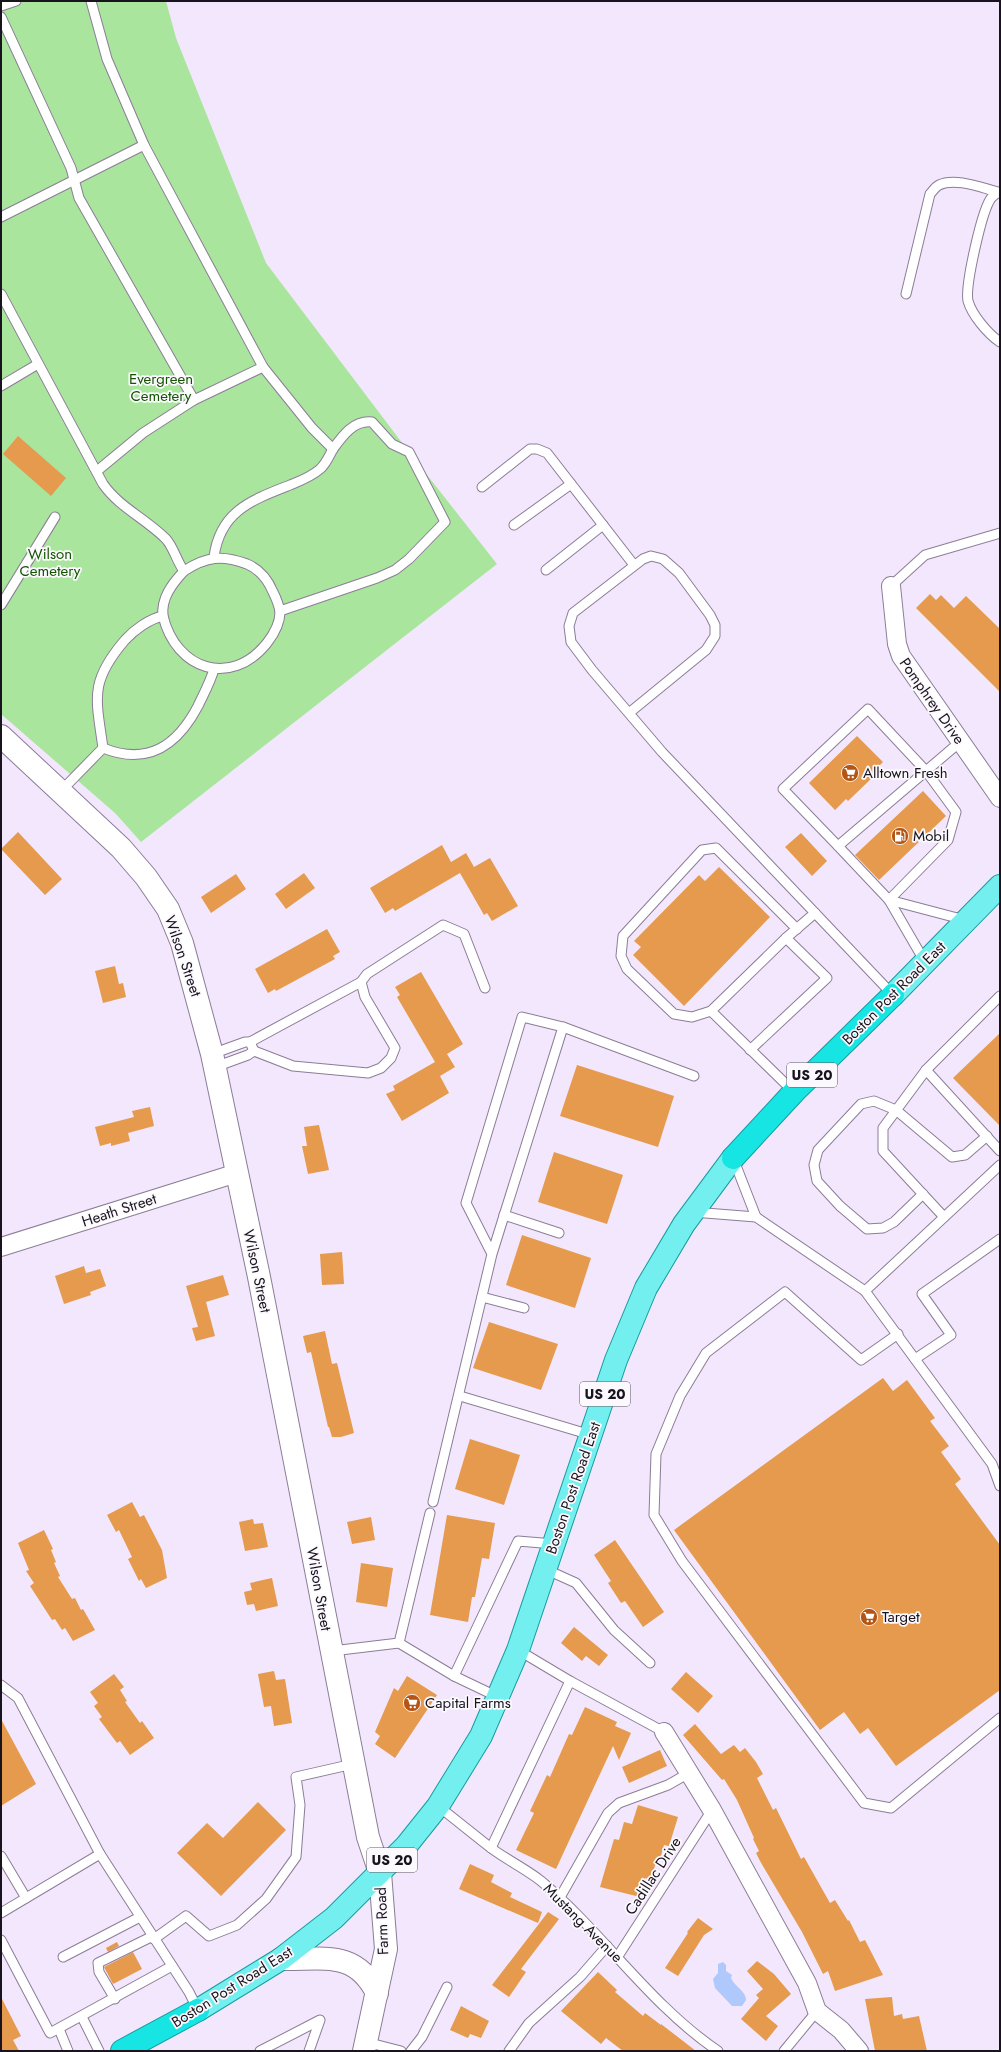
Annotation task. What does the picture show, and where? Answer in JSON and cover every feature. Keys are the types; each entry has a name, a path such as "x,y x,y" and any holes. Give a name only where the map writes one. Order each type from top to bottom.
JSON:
{"highway":[{"name":"Boston Post Road East","path":"733,1158 794,1092 893,995"},
{"name":"Boston Post Road East","path":"122,2051 198,2010"}],"main road":[{"name":"Boston Post Road East","path":"893,995 1000,886"},
{"name":"Boston Post Road East","path":"198,2010 281,1959 334,1918 406,1846 438,1806 482,1736 518,1650 616,1360 646,1288 692,1212 733,1158"}],"street":[{"name":"Pomphrey Drive","path":"891,586 899,653 1000,798"},
{"name":"Wilson Street","path":"1,736 122,848 146,877 168,909 182,943 214,1060 282,1389 330,1652 368,1837 380,1873"},
{"name":"Heath Street","path":"1,1247 237,1173"},
{"path":"664,1732 712,1810 807,1983 817,2011 841,2030 859,2051"},
{"name":"Farm Road","path":"365,2046 386,1949 380,1873"},
{"name":"Farm Road","path":"281,1959 342,1960 359,1968 370,1981 377,1993"}],"lane":[{"path":"1,6 16,1"},
{"path":"91,1 107,59 144,145 263,367 312,428 333,449"},
{"path":"1,17 71,168 79,198 194,400"},
{"path":"1,217 144,145"},
{"path":"906,294 930,194 937,186 945,183 957,183 999,192"},
{"path":"999,192 992,198 986,212 973,258 967,289 971,310 1000,342"},
{"path":"1,294 103,484 111,494 149,523 167,541 184,571"},
{"path":"1,386 38,364"},
{"path":"97,471 143,433 194,400 263,367"},
{"path":"214,557 215,544 232,515 243,506 257,498 310,476 326,462 341,437 357,424 364,421 372,422 392,444 409,452 445,522 409,559 395,570 378,578 280,611"},
{"path":"482,487 530,449 538,448 547,453 634,566"},
{"path":"514,525 571,484"},
{"path":"1,605 55,517"},
{"path":"546,570 603,525"},
{"name":"Pomphrey Drive","path":"891,586 925,555 1000,533"},
{"path":"629,713 706,650 716,636 715,626 710,615 679,573 664,559 651,556 643,559 577,610 572,617 569,626 571,642 629,713 662,752 893,995"},
{"path":"214,557 238,561 253,566 264,576 272,588 280,611 278,625 272,636 258,653 236,666 214,669 195,663 181,651 174,642 163,616 164,602 176,580 184,571 196,564 214,557"},
{"path":"103,748 97,696 99,679 104,667 128,637 152,620 163,616"},
{"path":"103,748 124,756 156,751 168,744 180,733 191,719 211,682 214,669"},
{"path":"889,900 948,840 956,812 926,771 868,709 783,789 889,900 925,962"},
{"path":"838,846 960,742"},
{"path":"60,792 103,748"},
{"path":"797,929 716,848 702,850 623,936 621,956 627,969 674,1014 692,1017 711,1011 786,938 797,929 815,913"},
{"path":"889,900 967,920"},
{"path":"214,1060 245,1042 250,1042 362,982 367,974 443,926 464,934 485,988"},
{"path":"750,1050 827,978 786,938"},
{"path":"250,1042 254,1051 294,1066 368,1073 381,1068 391,1058 395,1048 365,997 362,982"},
{"path":"944,1217 883,1151 884,1128 926,1070 1000,996"},
{"path":"711,1011 794,1092"},
{"path":"492,1254 466,1203 522,1017 563,1027 694,1076"},
{"path":"434,1502 492,1254 563,1027"},
{"path":"214,1060 248,1055 254,1051"},
{"path":"926,1070 1000,1151"},
{"path":"923,1194 894,1222 883,1228 867,1229 840,1206 817,1181 814,1165 818,1150 861,1104 874,1101 896,1110 952,1157 965,1155 987,1136"},
{"path":"733,1158 756,1217"},
{"path":"865,1291 1000,1164"},
{"path":"692,1212 756,1217 865,1291 992,1464 1000,1486"},
{"path":"504,1215 559,1233"},
{"path":"915,1358 951,1335 922,1294 1000,1239"},
{"path":"898,1334 861,1360 785,1292 706,1353 680,1396 656,1454 654,1515 682,1561 864,1803 891,1808 1000,1718"},
{"path":"482,1296 524,1308"},
{"path":"460,1396 591,1435"},
{"path":"399,1643 430,1513"},
{"path":"454,1676 518,1540 554,1544"},
{"path":"546,1569 576,1583 614,1630 650,1663"},
{"path":"330,1652 399,1643 454,1676 498,1697"},
{"path":"518,1650 570,1681 664,1732"},
{"path":"491,1848 570,1681"},
{"path":"1,1685 18,1698 100,1854 172,1966 198,2010"},
{"path":"115,1999 99,1972 98,1963 154,1938 186,1916 208,1936 237,1925 266,1899 296,1857 300,1805 296,1777 353,1764"},
{"path":"559,1899 608,1813 620,1803 668,1785 689,1773"},
{"name":"Mustang Avenue","path":"438,1806 491,1848 540,1881 618,1956 647,1990 698,2037 718,2051"},
{"name":"Cadillac Drive","path":"618,1956 712,1810"},
{"path":"1,1913 100,1854"},
{"path":"1,1856 26,1898"},
{"path":"63,1957 140,1917"},
{"path":"1,1940 50,2033 115,1999 172,1966"},
{"path":"509,2051 529,2023 580,1977 607,1946"},
{"path":"411,2051 422,2037 447,1987"},
{"path":"784,2051 817,2011"},
{"path":"82,2017 99,2051"},
{"path":"260,2051 320,2020 309,2051"},
{"path":"59,2029 68,2051"},
{"path":"365,2046 401,2051"}],"green space":[{"name":"Evergreen Cemetery","path":"1,1 166,1 176,38 266,263 409,452 497,564 141,842 115,813 1,714"}],"water":[{"path":"723,1962 726,1965 726,1971 732,1975 731,1978 746,1997 746,2000 742,2006 732,2006 715,1988 713,1979 718,1973 718,1964"}],"building":[{"path":"18,436 66,478 51,496 3,454"},
{"path":"930,594 936,600 941,595 954,608 966,596 1000,629 1000,692 916,608"},
{"path":"857,736 883,762 872,773 874,776 848,801 846,799 835,810 809,783"},
{"path":"923,791 946,816 879,880 855,855"},
{"path":"18,832 62,879 45,895 1,849"},
{"path":"801,833 827,861 812,876 785,847"},
{"path":"442,845 451,862 466,853 474,867 490,858 518,906 492,921 487,913 484,915 460,873 395,911 393,908 385,913 370,888"},
{"path":"719,867 770,917 684,1006 633,955 641,947 634,941 699,875 705,881"},
{"path":"304,873 315,888 286,909 275,894"},
{"path":"236,874 246,889 211,913 201,897"},
{"path":"327,929 340,952 333,956 335,959 276,991 275,989 268,993 255,969"},
{"path":"115,966 119,984 123,983 126,997 103,1003 95,971"},
{"path":"421,972 463,1044 447,1054 455,1067 440,1076 449,1093 402,1121 386,1094 395,1090 393,1086 435,1062 397,997 400,995 395,987"},
{"path":"1000,1033 1000,1126 953,1078"},
{"path":"577,1065 674,1096 658,1147 560,1116"},
{"path":"150,1107 154,1126 128,1133 130,1141 111,1146 111,1143 100,1146 95,1127 134,1117 132,1111"},
{"path":"319,1125 329,1170 308,1174 302,1146 307,1146 304,1127"},
{"path":"554,1152 623,1175 607,1224 538,1202"},
{"path":"522,1235 591,1258 575,1308 506,1285"},
{"path":"342,1252 344,1284 322,1285 320,1254"},
{"path":"84,1266 86,1273 100,1269 106,1286 90,1292 91,1295 64,1304 55,1276"},
{"path":"223,1275 229,1295 206,1302 215,1336 196,1341 192,1328 198,1327 186,1286"},
{"path":"489,1322 558,1344 541,1390 473,1368"},
{"path":"325,1331 332,1364 337,1363 354,1433 341,1437 332,1437 328,1427 311,1352 307,1353 303,1336"},
{"name":"Target","path":"883,1378 893,1391 907,1380 935,1418 930,1421 949,1446 941,1452 961,1479 955,1484 1000,1545 1000,1690 896,1766 868,1728 860,1734 844,1712 820,1730 674,1530"},
{"path":"470,1439 520,1455 504,1505 455,1489"},
{"path":"132,1502 140,1517 144,1515 162,1550 167,1578 146,1588 141,1579 139,1581 128,1559 132,1557 119,1530 116,1532 107,1515"},
{"path":"447,1515 495,1523 489,1559 482,1558 475,1597 472,1597 468,1622 430,1615"},
{"path":"371,1517 375,1540 352,1544 347,1522"},
{"path":"253,1519 254,1524 263,1523 268,1547 245,1551 239,1522"},
{"path":"44,1530 53,1549 51,1550 56,1562 54,1563 60,1576 58,1577 72,1599 75,1598 81,1610 83,1609 95,1630 73,1641 65,1628 62,1630 55,1619 52,1620 30,1586 34,1583 26,1571 29,1570 18,1543"},
{"path":"615,1540 664,1612 643,1627 625,1601 621,1603 608,1583 611,1581 594,1555"},
{"path":"361,1563 393,1568 387,1607 356,1602"},
{"path":"272,1578 278,1606 256,1611 254,1604 247,1605 244,1592 252,1590 250,1583"},
{"path":"574,1627 608,1655 599,1666 586,1656 582,1661 561,1643"},
{"path":"274,1671 276,1680 285,1679 292,1723 274,1726 271,1706 264,1707 258,1674"},
{"path":"686,1672 713,1696 698,1713 671,1689"},
{"path":"114,1674 124,1687 120,1690 127,1701 125,1702 140,1723 142,1721 154,1738 130,1755 120,1741 117,1743 99,1719 102,1717 94,1706 98,1703 90,1692"},
{"path":"407,1676 437,1695 395,1758 375,1744 380,1736 375,1732 394,1688 398,1691"},
{"path":"585,1707 617,1722 615,1726 631,1733 619,1760 613,1746 556,1869 516,1850 534,1813 530,1811 547,1775 550,1777 569,1734 572,1735"},
{"path":"1,1719 36,1784 1,1806"},
{"path":"695,1724 721,1754 734,1745 740,1752 745,1748 756,1762 763,1774 757,1778 773,1810 776,1808 801,1859 804,1857 830,1903 835,1900 848,1921 849,1920 860,1942 865,1940 883,1975 835,1991 828,1971 823,1974 802,1932 760,1861 756,1853 759,1851 737,1800 724,1779 722,1780 683,1735"},
{"path":"660,1750 667,1766 629,1783 622,1767"},
{"path":"258,1802 286,1830 221,1896 177,1853 207,1823 223,1838"},
{"path":"638,1805 678,1817 669,1846 664,1845 659,1863 656,1862 651,1880 645,1878 640,1897 600,1887 614,1839 619,1840 624,1822 632,1824"},
{"path":"470,1864 494,1875 491,1882 512,1893 510,1897 542,1912 538,1923 459,1889"},
{"path":"548,1912 559,1919 521,1969 526,1972 509,1997 492,1985"},
{"path":"698,1918 713,1929 704,1935 678,1976 665,1968 688,1933 687,1932"},
{"path":"117,1942 119,1946 108,1952 106,1948"},
{"path":"133,1952 142,1969 113,1984 104,1967"},
{"path":"757,1961 774,1974 791,1994 766,2016 778,2026 766,2041 741,2019 759,1998 756,1995 763,1989 747,1971"},
{"path":"598,1972 617,1990 615,1992 643,2016 645,2013 696,2051 623,2051 606,2038 601,2044 561,2011"},
{"path":"1,1997 21,2036 13,2040 19,2051 1,2051"},
{"path":"892,1997 894,2016 902,2014 903,2019 919,2016 927,2051 875,2051 865,1999"},
{"path":"461,2006 489,2021 481,2038 470,2034 468,2038 450,2030"}],"place":[{"name":"Alltown Fresh","path":"850,773"},
{"name":"Mobil","path":"900,836"},
{"name":"Target","path":"869,1617"},
{"name":"Capital Farms","path":"412,1703"}],"park label":[{"name":"Wilson Cemetery","path":"50,562"}]}
